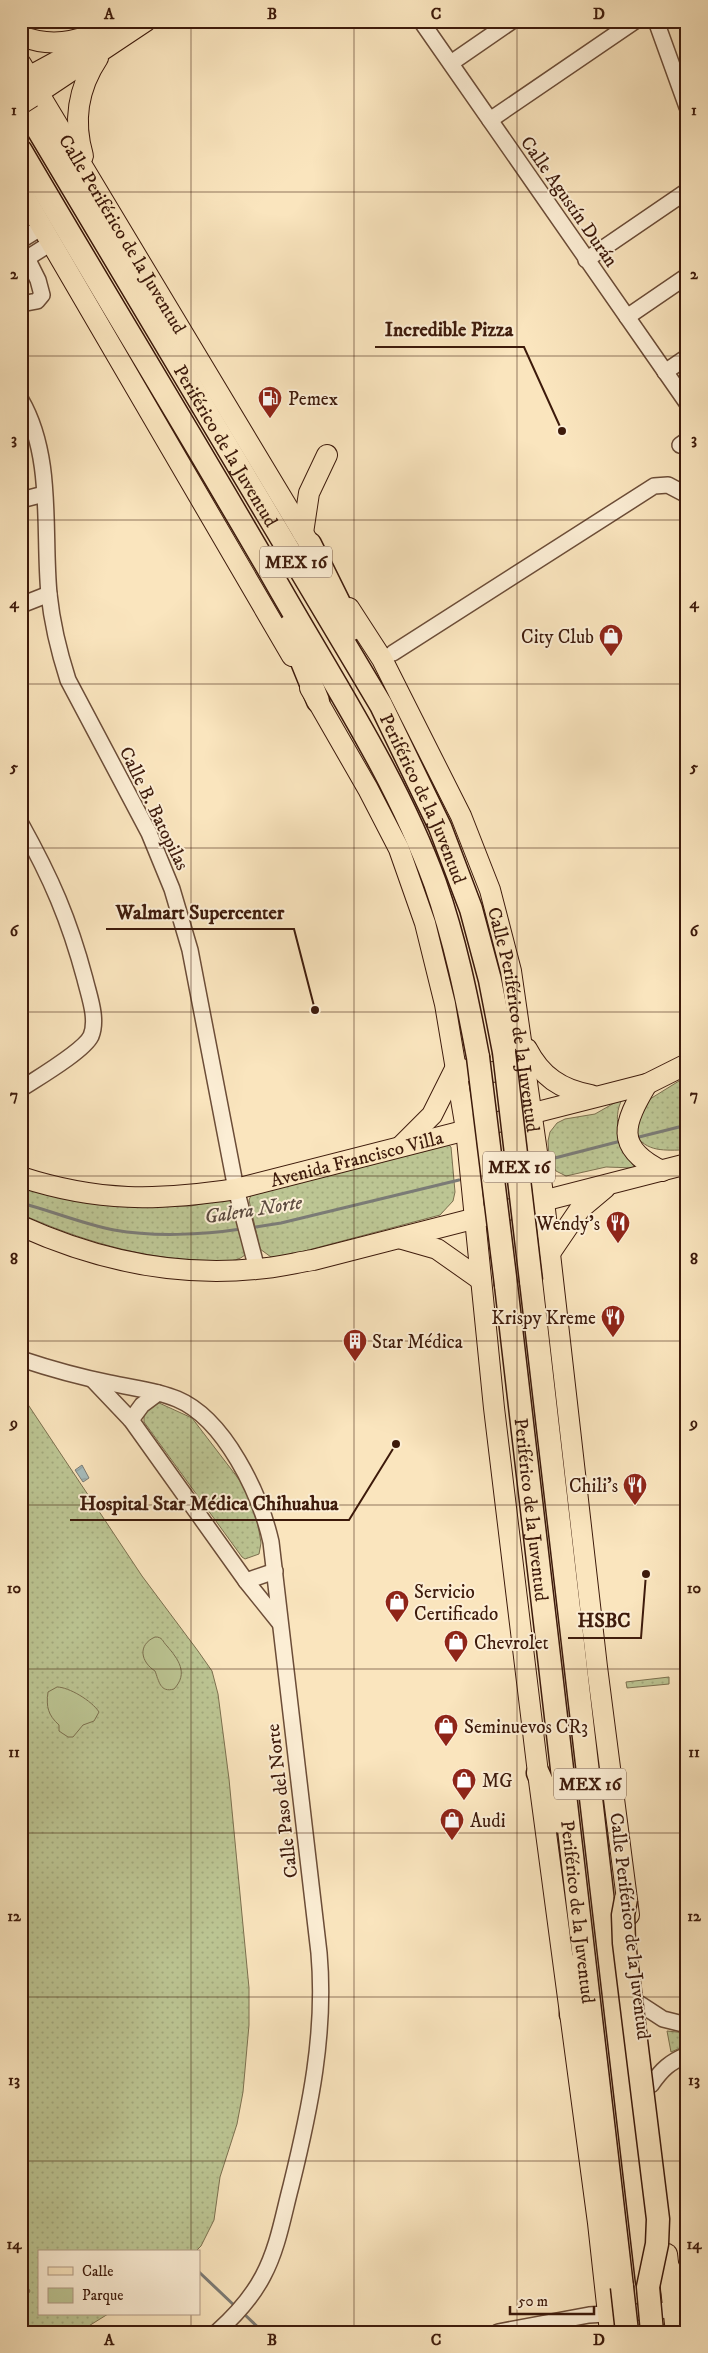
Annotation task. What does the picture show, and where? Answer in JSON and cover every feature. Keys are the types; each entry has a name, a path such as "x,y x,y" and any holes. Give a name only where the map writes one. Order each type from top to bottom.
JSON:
{"highway":[{"name":"Periférico de la Juventud","path":"26,87 381,705 440,827 468,901 490,980 517,1050 531,1281 648,2286"},
{"name":"Periférico de la Juventud","path":"21,151 352,712 406,814 435,883 448,922 468,1005 478,1057 506,1285 626,2332"},
{"path":"306,539 363,652 381,705"},
{"path":"257,549 318,701"},
{"path":"538,1773 569,1840"},
{"path":"590,1787 598,1801 601,1815 636,2136 651,2232 660,2257 669,2269"},
{"path":"626,1899 623,1915 624,1943 658,2219 657,2244 648,2286"},
{"path":"571,2014 578,1908"},
{"name":"MEX 16","path":"648,2286 652,2332"}],"main road":[{"path":"26,87 102,52 146,21"},
{"path":"26,87 119,22"},
{"path":"21,36 46,42 69,41 119,22"},
{"path":"88,173 80,146 78,114 86,79 102,52"},
{"name":"Calle Periférico de la Juventud","path":"26,87 88,173 306,539 382,659 461,816 484,874 499,922 511,971 517,1050 533,1112 626,1899 651,2085 669,2269 680,2310 676,2332"},
{"path":"21,191 368,789 404,865 425,923 439,978 466,1129 488,1344 538,1773 571,2014 609,2323"},
{"path":"306,539 309,493 327,455"},
{"path":"456,1067 484,1073 513,1067 517,1050 534,1062 545,1076 564,1088 596,1095"},
{"name":"Avenida Francisco Villa","path":"21,1177 68,1190 130,1199 186,1197 236,1189 596,1095 647,1084 687,1064"},
{"path":"398,1148 432,1115 456,1067"},
{"path":"647,1084 628,1117 629,1139 639,1157 662,1171"},
{"path":"21,1226 70,1246 132,1264 200,1270 257,1269 313,1260 687,1164"},
{"path":"550,1253 580,1209 610,1184"},
{"path":"397,1239 419,1242 437,1249 481,1280"},
{"path":"488,1344 491,1334 485,1278 487,1263 502,1248 510,1244 521,1244 530,1246 541,1261 549,1329 553,1338 560,1345"},
{"path":"669,2269 687,2284"}],"street":[{"name":"Calle Agustín Durán","path":"421,21 687,403"},
{"path":"451,62 512,21"},
{"path":"490,120 635,21"},
{"path":"656,21 684,86 687,107"},
{"path":"586,260 687,191"},
{"path":"21,240 47,235"},
{"path":"21,304 37,301 42,295 38,280 24,260 47,235"},
{"path":"626,317 687,276"},
{"path":"665,372 687,357"},
{"name":"Calle B. Batopilas","path":"21,400 32,421 37,436 44,494 49,594 60,656 68,680 149,833 172,888 190,950 236,1189 257,1269"},
{"path":"399,650 654,486 668,485 687,495"},
{"path":"21,500 44,494"},
{"path":"21,604 49,594"},
{"path":"21,824 57,893 72,932 93,1019 90,1037 82,1047 21,1089"},
{"path":"21,1360 92,1379 132,1420 246,1581 279,1622"},
{"name":"Calle Paso del Norte","path":"92,1379 158,1393 182,1402 197,1412 227,1445 247,1475 265,1518 275,1571 279,1622 319,1954 321,1991 320,2036 306,2124 272,2256 256,2289 234,2316 217,2332"},
{"path":"132,1420 142,1405 158,1393"},
{"path":"246,1581 275,1571"},
{"path":"640,2004 663,2019 687,2024"},
{"path":"651,2085 662,2069 672,2061 687,2056"},
{"path":"498,2332 571,2318 609,2323 680,2310"}],"green space":[{"path":"687,1076 687,1150 650,1147 634,1133 637,1113 650,1099"},
{"path":"623,1098 619,1106 619,1133 626,1152 635,1168 606,1167 566,1176 556,1171 549,1159 548,1141 550,1132 557,1123 565,1119 595,1114"},
{"path":"445,1142 451,1147 455,1192 453,1201 440,1215 282,1257 271,1257 260,1249 249,1200 252,1193"},
{"path":"21,1184 120,1206 191,1206 227,1199 234,1204 245,1255 236,1260 225,1261 180,1259 133,1252 88,1240 21,1214"},
{"path":"21,1394 142,1576 212,1671 218,1694 229,1779 249,1988 249,2025 243,2092 237,2124 220,2177 214,2220 201,2246 197,2250 38,2250 38,2316 105,2316 79,2332 21,2332"},
{"path":"157,1402 192,1418 244,1486 257,1519 261,1543 259,1554 245,1559 242,1557 144,1422 144,1410"},
{"path":"155,1637 162,1640 175,1656 180,1666 181,1677 174,1689 163,1688 155,1671 144,1658 143,1649 145,1644"},
{"path":"669,1677 669,1684 627,1688 626,1682"},
{"path":"57,1687 68,1689 80,1695 99,1712 94,1721 83,1725 73,1737 68,1737 59,1731 59,1725 52,1718 49,1710 47,1702 48,1692"},
{"path":"667,2031 687,2033 687,2045 671,2052"},
{"path":"21,2276 30,2291 21,2306"}],"water":[{"path":"82,1465 89,1478 83,1482 75,1470"}],"waterway":[{"name":"Galera Norte","path":"635,1138 687,1125"},
{"name":"Galera Norte","path":"547,1160 621,1141"},
{"name":"Galera Norte","path":"250,1228 281,1223 459,1180"},
{"name":"Galera Norte","path":"21,1203 114,1230 145,1234 210,1233 241,1229"},
{"path":"200,2273 237,2308"},
{"path":"243,2313 263,2332"}],"place":[{"name":"Pemex","path":"270,419"},
{"name":"Incredible Pizza","path":"562,431"},
{"name":"City Club","path":"611,657"},
{"name":"Walmart Supercenter","path":"315,1010"},
{"name":"Wendy's","path":"618,1244"},
{"name":"Krispy Kreme","path":"613,1338"},
{"name":"Star Médica","path":"355,1362"},
{"name":"Hospital Star Médica Chihuahua","path":"396,1444"},
{"name":"Chili's","path":"635,1506"},
{"name":"HSBC","path":"646,1574"},
{"name":"Servicio Certificado","path":"397,1623"},
{"name":"Chevrolet","path":"456,1663"},
{"name":"Seminuevos CR3","path":"446,1747"},
{"name":"MG","path":"464,1801"},
{"name":"Audi","path":"452,1841"}]}
